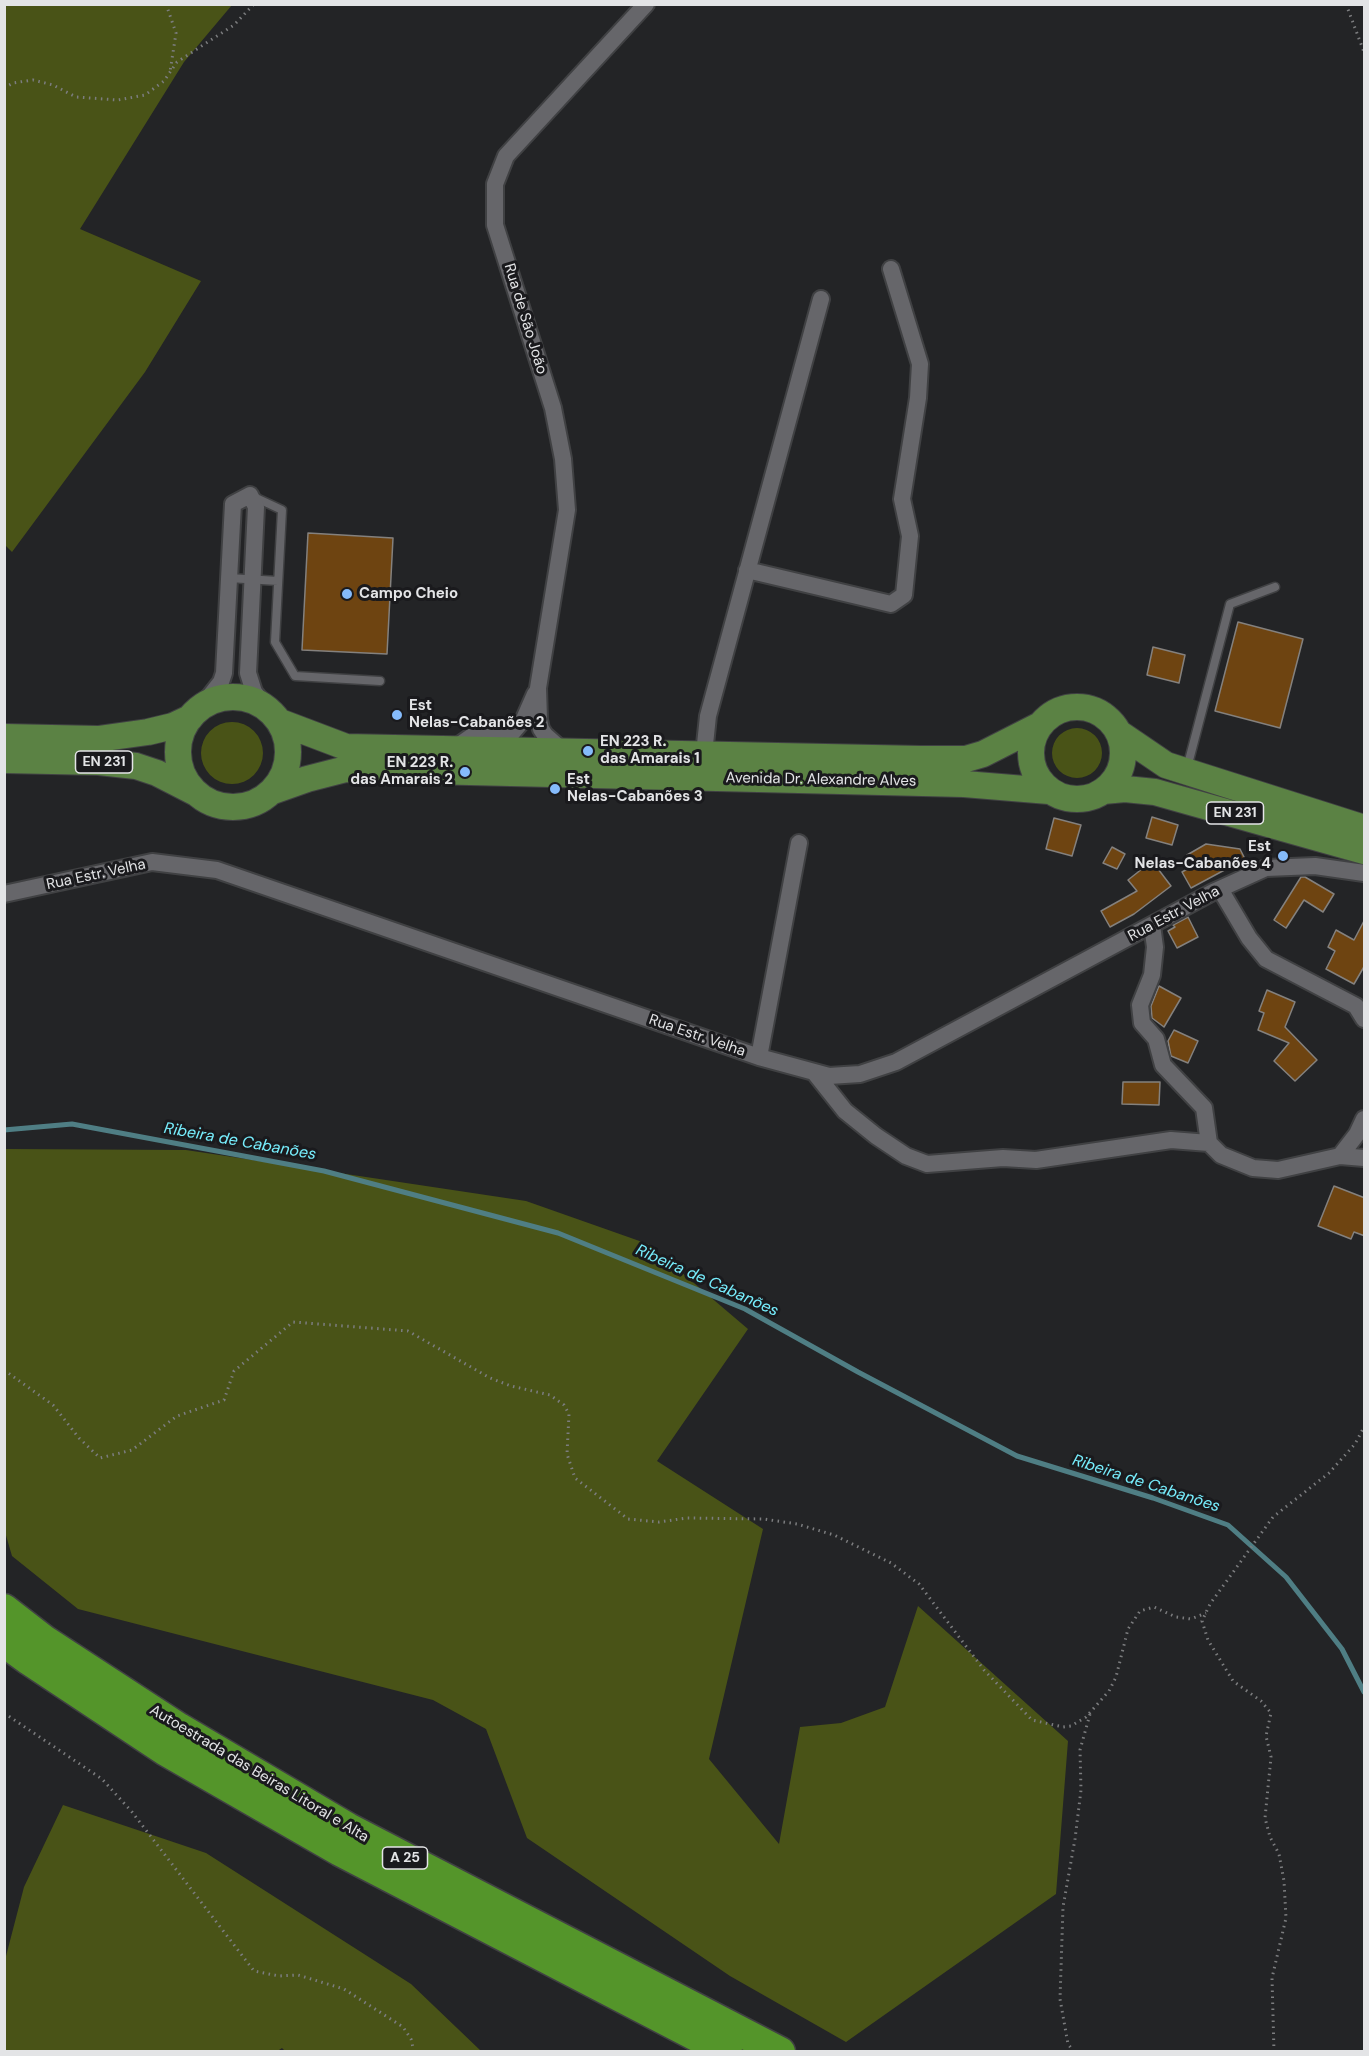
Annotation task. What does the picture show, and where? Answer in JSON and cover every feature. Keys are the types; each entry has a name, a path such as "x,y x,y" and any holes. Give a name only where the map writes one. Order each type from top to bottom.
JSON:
{"highway":[{"name":"Autoestrada das Beiras Litoral e Alta","path":"4,1609 44,1640 179,1728 348,1828 780,2052"},
{"name":"Autoestrada das Beiras Litoral e Alta","path":"4,1642 166,1751 340,1851 727,2052"}],"main road":[{"name":"EN 231","path":"4,737 98,739 148,732 172,726 217,699 234,697 250,699 272,714"},
{"name":"EN 231","path":"1040,725 1051,714 1066,708 1081,707 1097,711 1111,721 1119,734 1166,765 1365,828"},
{"path":"196,712 182,732 178,749 180,765 186,781 197,794"},
{"name":"Avenida Dr. Alexandre Alves","path":"272,714 345,747 921,759 966,759 983,754 1040,725"},
{"path":"272,714 287,740 288,758 283,776 273,791"},
{"path":"1040,725 1032,738 1031,760 1039,780 1049,791"},
{"path":"1103,791 1113,783 1121,765 1122,746 1119,734"},
{"name":"EN 231","path":"4,760 99,762 136,766 157,773 211,802 227,807 244,806 259,801 273,791"},
{"name":"Avenida Dr. Alexandre Alves","path":"273,791 346,769 964,784 1049,791"},
{"name":"EN 231","path":"1049,791 1062,798 1076,800 1090,798 1103,791 1125,789 1155,792 1365,851"}],"street":[{"name":"Rua de São João","path":"538,688 567,510 563,459 553,408 495,225 495,184 507,156 646,4"},
{"path":"747,570 891,604 904,595 910,536 902,499 918,398 920,364 891,269"},
{"path":"704,754 708,716 821,299"},
{"path":"196,712 221,682 224,673 233,504 250,495 256,507 248,673 254,692 272,714"},
{"path":"455,748 472,736 505,736 512,733 524,719 538,688"},
{"path":"538,688 541,729 544,735 562,750"},
{"path":"759,1057 799,843"},
{"name":"Rua Estr. Velha","path":"4,894 152,862 217,870 759,1057 829,1076 860,1074 896,1062 1220,889 1266,868 1315,866 1365,873"},
{"path":"1220,889 1249,938 1266,959 1356,1006 1365,1019"},
{"path":"1152,925 1155,947 1152,975 1140,1005 1142,1023 1156,1039 1163,1065 1204,1108 1209,1143 1221,1155 1253,1168 1278,1170 1340,1156 1365,1158"},
{"path":"814,1072 844,1111 906,1156 927,1164 1003,1158 1036,1160 1170,1140 1209,1143"},
{"path":"1340,1156 1365,1119"}],"lane":[{"path":"250,495 282,510 274,642 295,676 380,681"},
{"path":"229,578 278,581"},
{"path":"1186,771 1230,604 1275,587"}],"path":[{"path":"166,4 176,33 170,73"},
{"path":"4,88 13,83 33,80 53,85 76,97 118,100 145,95 164,81 177,62 234,25 254,4"},
{"path":"1346,4 1365,52"},
{"path":"4,1370 53,1405 79,1438 100,1458 132,1450 177,1416 224,1400 234,1371 293,1322 408,1331 490,1378 511,1386 550,1395 564,1405 569,1414 567,1454 575,1478 628,1519 659,1522 687,1518 764,1519 797,1524 834,1535 891,1563 920,1584 984,1670 1032,1720 1063,1727 1071,1726 1091,1713 1108,1691 1116,1677 1128,1629 1140,1611 1154,1608 1176,1617 1191,1619 1206,1613"},
{"path":"1274,2052 1272,1978 1286,1918 1284,1881 1279,1854 1270,1837 1265,1818 1271,1757 1266,1736 1271,1713 1261,1701 1233,1681 1208,1640 1202,1621 1210,1604 1274,1517 1329,1473 1355,1444 1365,1427"},
{"path":"4,1713 102,1779 132,1812 254,1971 279,1976 298,1976 344,1989 403,2027 411,2039 414,2052"},
{"path":"1074,2052 1068,2044 1060,1999 1063,1907 1082,1790 1080,1750 1091,1713"}],"green space":[{"path":"4,5 232,5 184,62 80,229 201,281 145,372 12,552 4,544"},
{"path":"232,722 244,724 254,731 261,741 263,753 261,765 254,775 244,782 232,784 220,782 210,775 203,765 201,753 203,741 210,731 220,724"},
{"path":"1072,728 1082,728 1095,735 1102,748 1102,758 1095,771 1082,778 1072,778 1063,774 1056,767 1052,758 1052,748 1056,739 1063,732"},
{"path":"5,1149 186,1150 526,1201 648,1244 748,1329 657,1461 763,1529 709,1759 779,1844 800,1727 841,1723 885,1707 918,1606 1068,1741 1056,1894 846,2042 730,1976 527,1838 486,1729 433,1700 78,1609 12,1556 5,1532"},
{"path":"63,1805 206,1853 411,1984 481,2051 286,2052 282,2048 276,2052 5,2051 5,1960 24,1887"}],"building":[{"name":"Campo Cheio","path":"308,533 393,538 387,654 302,650"},
{"path":"1238,622 1303,639 1280,728 1215,711"},
{"path":"1153,647 1185,655 1179,683 1147,675"},
{"path":"1152,817 1178,825 1172,845 1146,838"},
{"path":"1054,818 1081,825 1072,856 1046,849"},
{"path":"1206,844 1240,849 1245,859 1191,888 1182,872 1193,866 1187,855"},
{"path":"1112,847 1125,854 1117,869 1103,863"},
{"path":"1152,861 1171,886 1134,914 1110,927 1101,911 1137,891 1128,880"},
{"path":"1301,877 1305,877 1334,894 1323,912 1304,900 1286,928 1274,920"},
{"path":"1188,917 1198,937 1177,948 1168,931 1175,927 1173,925"},
{"path":"1365,919 1365,965 1354,984 1326,969 1335,951 1328,947 1336,930 1354,940"},
{"path":"1159,986 1181,998 1164,1027 1152,1018 1151,1006"},
{"path":"1267,990 1295,1002 1285,1027 1317,1060 1295,1081 1274,1061 1289,1043 1258,1030 1264,1013 1259,1011"},
{"path":"1174,1030 1198,1041 1188,1063 1171,1056 1168,1041"},
{"path":"1123,1082 1160,1082 1159,1105 1122,1104"},
{"path":"1334,1186 1365,1198 1365,1236 1354,1232 1351,1239 1318,1226"}],"waterway":[{"name":"Ribeira de Cabanões","path":"4,1130 72,1124 324,1171 558,1233 745,1309 1017,1456 1153,1498 1228,1525 1286,1577 1342,1649 1364,1692"}],"place":[{"name":"Campo Cheio","path":"347,594"},
{"name":"Est Nelas-Cabanões 2","path":"397,715"},
{"name":"EN 223 R. das Amarais 1","path":"588,751"},
{"name":"EN 223 R. das Amarais 2","path":"465,772"},
{"name":"Est Nelas-Cabanões 3","path":"555,789"},
{"name":"Est Nelas-Cabanões 4","path":"1283,856"}]}
